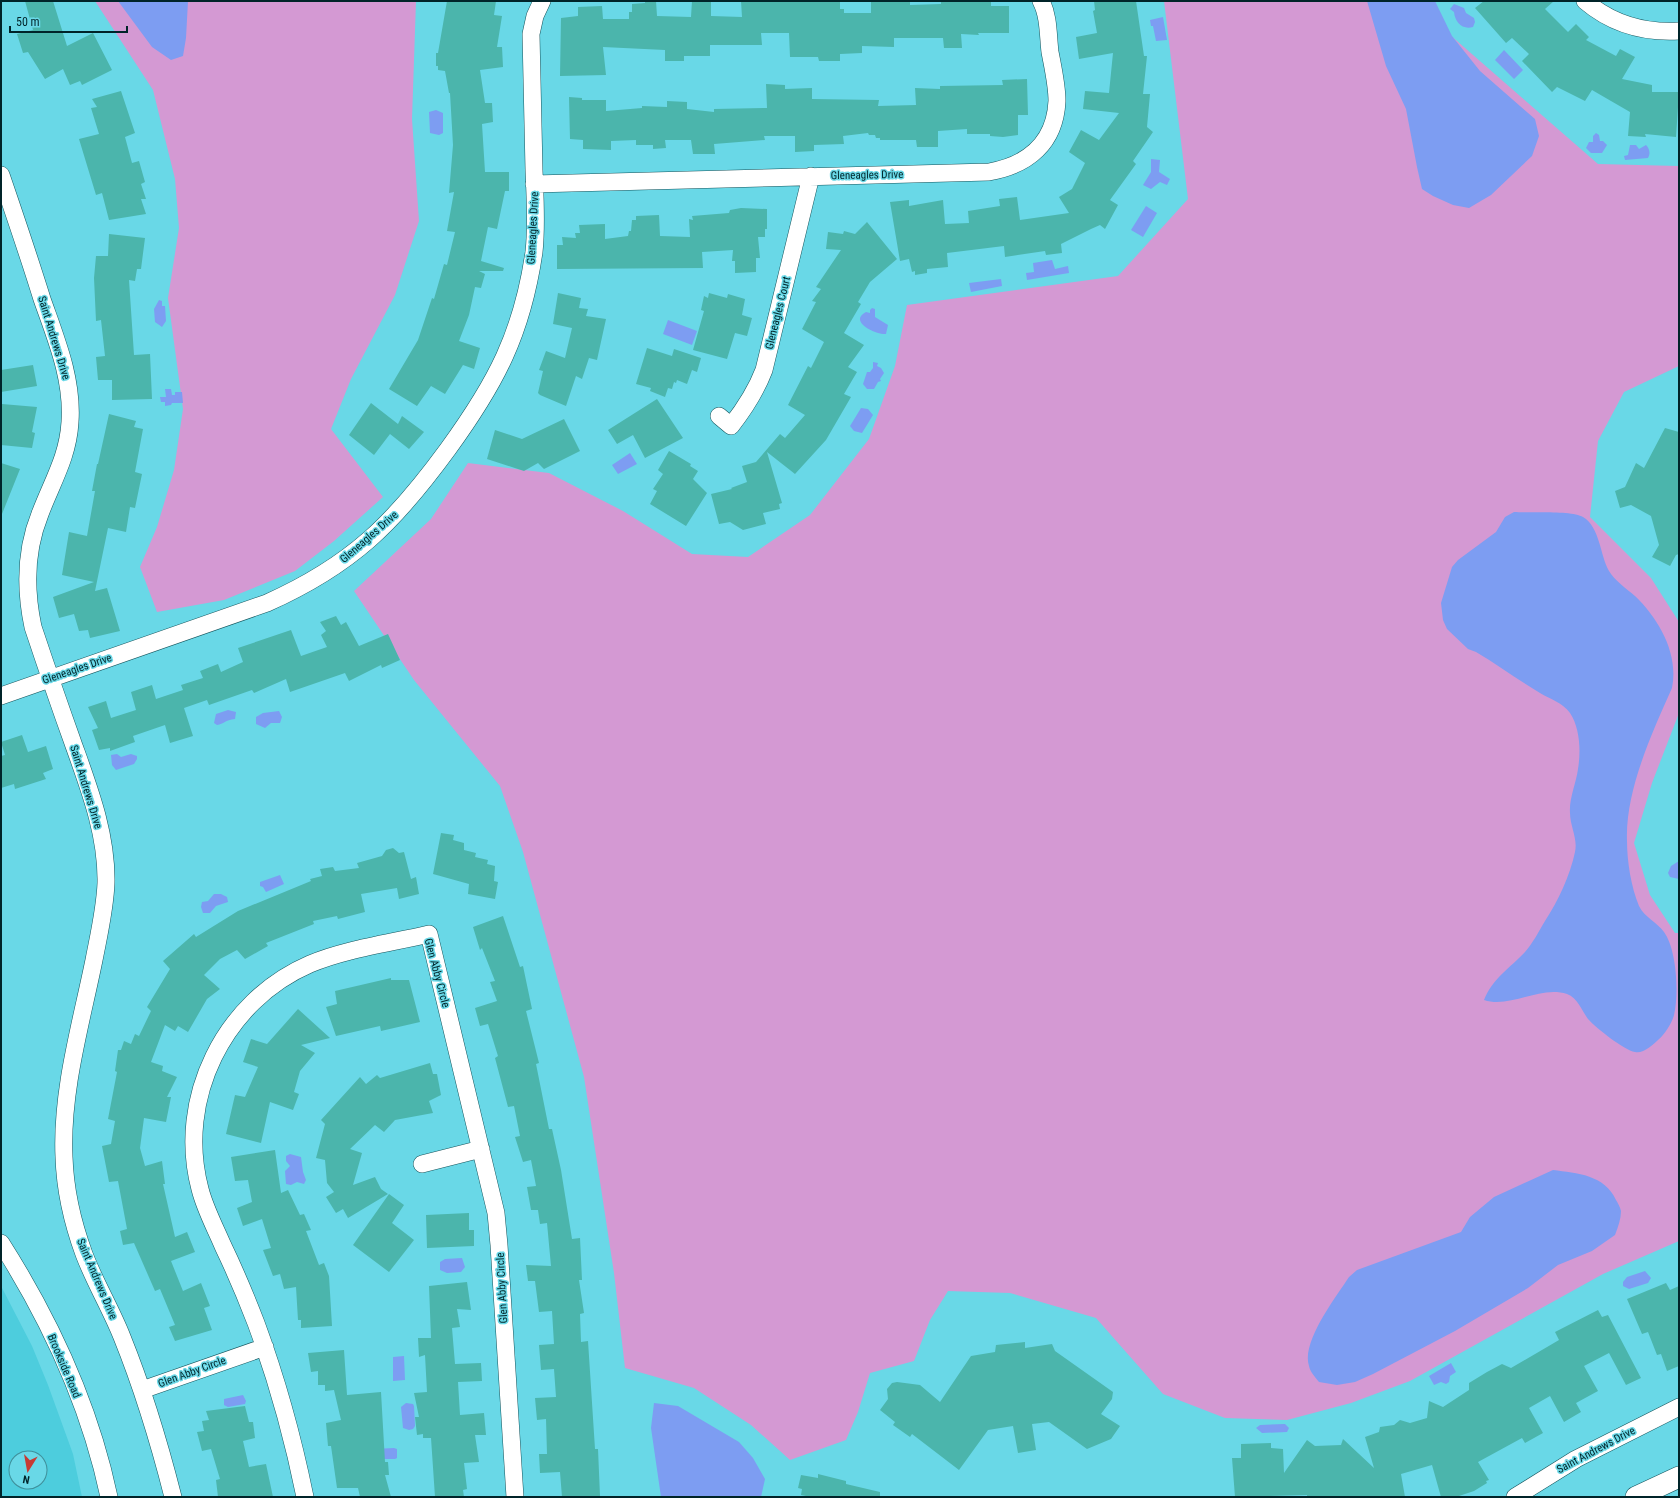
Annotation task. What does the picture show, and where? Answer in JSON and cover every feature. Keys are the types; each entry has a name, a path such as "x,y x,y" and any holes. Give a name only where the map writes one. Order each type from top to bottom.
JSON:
{"main road":[{"path":"1636,1497 1679,1476"}],"street":[{"name":"Gleneagles Drive","path":"1,696 274,600 328,572 353,554 383,528 423,484 477,409 498,374 510,347 522,311 534,250 536,209 534,184 531,34 535,16 542,1"},
{"name":"Gleneagles Drive","path":"534,184 989,172 1006,169 1020,164 1034,154 1049,133 1055,117 1057,100 1046,16 1041,1"},
{"path":"1585,1 1596,10 1616,21 1636,28 1656,32 1679,31"},
{"name":"Gleneagles Court","path":"719,416 731,426 747,406 756,390 764,370 811,176"},
{"name":"Saint Andrews Drive","path":"2,183 62,357 70,401 67,444 60,469 40,514 33,534 27,574 28,602 33,627 50,679 97,813 104,848 106,882 103,912 69,1085 65,1117 64,1157 68,1191 74,1221 84,1253 121,1335 142,1390 160,1446 173,1497"},
{"name":"Glen Abby Circle","path":"305,1497 292,1437 264,1347 237,1277 207,1211 200,1189 195,1166 194,1142 196,1112 202,1085 209,1065 220,1042 235,1021 252,1002 282,979 309,964 335,955 429,934 496,1213 514,1497"},
{"path":"422,1164 481,1149"},
{"name":"Brookside Road","path":"1,1243 42,1314 66,1366 92,1434 109,1497"},
{"name":"Glen Abby Circle","path":"142,1390 264,1347"},
{"name":"Saint Andrews Drive","path":"1515,1497 1576,1459 1679,1407"}],"shaded area":[{"path":"95,1 416,1 412,119 419,221 395,295 351,379 331,429 383,497 334,541 295,571 224,600 157,612 140,567 157,527 174,470 183,409 168,298 179,228 175,179 153,90"},
{"path":"118,1 188,1 186,38 183,56 171,60 152,47"},
{"path":"1164,1 1432,1 1449,34 1598,164 1679,166 1679,366 1624,392 1598,441 1590,517 1651,578 1679,622 1679,713 1652,783 1634,843 1650,895 1675,933 1679,933 1679,1241 1603,1274 1410,1381 1351,1403 1287,1420 1225,1418 1163,1394 1096,1318 1010,1293 948,1291 930,1320 914,1361 870,1373 858,1412 846,1440 790,1460 751,1425 694,1388 625,1368 614,1273 584,1077 523,852 500,786 414,680 354,591 431,519 468,463 549,473 623,511 692,554 748,557 810,515 869,439 895,366 907,305 1118,276 1188,199"},
{"path":"1367,1 1435,1 1452,36 1480,71 1535,119 1539,136 1532,156 1491,195 1469,208 1453,205 1422,189 1406,109 1386,66"},
{"path":"1454,4 1464,8 1466,13 1474,18 1475,22 1473,27 1469,28 1462,26 1458,22 1454,12 1450,9"},
{"path":"1163,17 1167,40 1156,41 1153,26 1151,26 1150,20"},
{"path":"1504,50 1523,70 1514,79 1495,60"},
{"path":"436,110 443,113 443,133 439,135 430,133 429,112"},
{"path":"1596,133 1599,135 1600,141 1603,141 1607,145 1602,153 1591,153 1586,148 1589,142 1593,142 1593,136"},
{"path":"1630,145 1636,145 1639,149 1646,145 1649,151 1648,158 1625,160 1624,156 1628,155"},
{"path":"1151,159 1160,160 1159,172 1170,179 1167,185 1160,182 1151,189 1143,185 1151,172"},
{"path":"1146,206 1157,213 1143,237 1131,230"},
{"path":"1052,260 1055,269 1068,266 1069,273 1027,280 1026,273 1034,272 1033,263"},
{"path":"1001,279 1002,286 971,292 969,283"},
{"path":"159,300 162,301 162,306 165,306 166,321 162,327 155,322 154,309"},
{"path":"872,308 875,309 875,317 888,325 886,334 881,334 870,330 862,323 860,319 861,316 866,312 870,313"},
{"path":"668,320 697,331 692,345 663,334"},
{"path":"873,362 878,363 877,366 881,368 884,373 880,379 881,381 878,382 874,389 867,389 863,384 867,372 870,372 873,368"},
{"path":"165,389 171,389 172,395 175,395 175,392 182,392 183,403 172,403 171,405 165,406 165,402 161,402 160,397 166,397"},
{"path":"861,408 868,409 873,415 862,433 854,431 850,426"},
{"path":"630,453 637,464 618,474 612,465"},
{"path":"1514,512 1570,513 1583,517 1589,522 1596,534 1609,571 1617,581 1644,605 1652,615 1670,650 1673,663 1672,688 1648,743 1635,782 1630,802 1627,841 1630,874 1639,906 1644,914 1664,932 1672,950 1676,972 1676,1006 1672,1021 1661,1038 1648,1049 1641,1052 1630,1050 1603,1033 1588,1019 1574,998 1567,994 1546,992 1504,1002 1484,1000 1492,986 1525,952 1536,937 1563,888 1573,861 1576,847 1570,818 1570,807 1578,769 1579,740 1576,726 1570,713 1560,704 1476,652 1468,649 1447,629 1443,620 1441,603 1452,567 1458,560 1496,532 1505,517"},
{"path":"228,710 236,712 235,719 217,725 214,723 216,714"},
{"path":"279,711 282,717 280,723 271,723 265,728 256,724 256,717 263,713"},
{"path":"117,754 121,757 131,754 137,756 137,759 134,764 116,770 112,765 111,755"},
{"path":"1679,861 1679,879 1670,877 1668,873 1671,866"},
{"path":"280,875 284,884 266,892 263,887 260,886 260,882"},
{"path":"214,894 221,894 227,897 228,902 216,906 210,913 203,913 201,907 202,902 208,901"},
{"path":"290,1154 301,1157 303,1172 306,1180 304,1184 297,1182 291,1185 286,1184 285,1171 290,1166 286,1161 286,1156"},
{"path":"1553,1170 1581,1174 1598,1180 1605,1185 1611,1192 1621,1211 1620,1220 1615,1235 1592,1251 1558,1265 1528,1288 1455,1331 1373,1374 1355,1382 1337,1385 1319,1382 1309,1366 1308,1356 1310,1345 1321,1320 1349,1277 1357,1270 1461,1232 1470,1217 1494,1197"},
{"path":"462,1258 465,1267 461,1272 447,1273 440,1270 440,1262 445,1259"},
{"path":"1645,1271 1651,1278 1648,1283 1629,1289 1623,1286 1623,1282 1627,1277"},
{"path":"1,1286 32,1346 48,1385 73,1454 82,1497 1,1497"},
{"path":"404,1356 405,1380 393,1381 393,1357"},
{"path":"1451,1363 1456,1372 1450,1376 1449,1382 1446,1384 1441,1382 1434,1385 1429,1376"},
{"path":"243,1395 246,1401 245,1404 228,1407 224,1405 224,1399"},
{"path":"406,1403 413,1404 414,1406 415,1426 413,1429 409,1430 403,1428 401,1407"},
{"path":"654,1403 678,1406 739,1442 753,1458 765,1479 761,1497 661,1497 651,1428"},
{"path":"1285,1424 1289,1428 1287,1432 1262,1433 1256,1428 1260,1425"},
{"path":"374,1449 397,1449 397,1458 375,1459"}],"building":[{"path":"25,1 53,1 67,46 93,33 112,70 82,85 80,81 70,85 63,69 45,79 28,52 23,53 17,34 33,30"},
{"path":"447,1 496,1 494,15 502,16 497,47 502,47 503,67 480,70 485,103 492,103 493,122 482,124 485,172 509,172 509,191 505,191 497,229 488,227 481,261 504,268 503,271 479,271 485,274 481,288 475,287 469,315 459,341 480,348 474,369 463,365 445,394 431,386 417,406 389,389 418,340 432,298 434,299 444,264 447,265 455,232 447,231 454,192 449,193 453,145 450,93 445,71 438,70 438,66 436,66 436,53 438,53"},
{"path":"645,1 656,1 657,16 691,17 692,1 711,1 711,16 742,17 741,1 840,1 840,9 844,9 844,13 871,13 871,2 910,1 910,5 941,4 941,1 991,1 991,6 1009,6 1009,33 978,33 979,35 961,34 962,48 944,48 943,38 894,38 894,47 862,46 862,53 840,54 840,61 819,61 818,57 790,57 789,33 761,33 762,45 710,45 710,56 684,56 684,61 665,61 665,50 603,47 606,75 560,76 561,18 578,16 578,7 602,6 603,19 629,19 629,12 632,12 632,4 645,3"},
{"path":"1094,1 1136,1 1144,56 1147,56 1143,94 1150,94 1147,127 1153,132 1133,161 1136,164 1110,200 1118,205 1105,229 1100,225 1061,244 1062,253 1046,255 1045,251 1005,257 1004,246 947,253 948,267 927,269 927,273 915,275 915,271 912,272 909,259 900,261 890,202 909,200 909,206 943,200 945,224 969,223 968,211 1000,206 999,199 1017,197 1020,220 1069,213 1059,197 1072,189 1085,163 1069,152 1081,130 1099,140 1119,113 1083,109 1085,91 1109,93 1113,53 1079,59 1076,37 1097,33 1093,11 1095,10"},
{"path":"1484,1 1554,1 1545,9 1568,32 1576,24 1589,37 1586,40 1616,56 1620,49 1635,57 1622,79 1652,85 1652,92 1679,92 1676,137 1645,134 1646,137 1628,136 1630,112 1592,90 1585,101 1557,87 1552,92 1522,61 1529,54 1512,38 1506,43 1475,8"},
{"path":"1027,79 1028,115 1018,115 1018,135 1003,137 990,136 990,134 967,134 967,129 938,131 938,147 917,147 916,140 880,140 880,138 876,138 875,135 869,135 868,133 843,136 844,144 814,145 814,151 795,152 795,136 764,136 765,140 714,144 715,154 693,154 691,140 665,140 666,148 653,149 653,145 636,145 636,140 611,141 611,150 583,149 583,140 570,139 569,97 582,98 582,100 606,100 606,111 642,108 642,106 667,107 667,101 687,102 687,109 714,112 714,109 767,108 766,84 785,85 785,89 812,88 812,99 879,100 878,106 916,105 915,88 940,89 940,86 1003,85 1002,80"},
{"path":"121,91 135,133 125,137 132,163 139,161 145,182 141,184 146,199 141,199 146,214 109,220 102,193 96,195 79,139 99,134 91,108 97,107 92,99"},
{"path":"741,208 767,209 767,229 765,229 765,237 758,237 760,258 756,258 756,272 735,273 735,261 732,261 733,250 702,252 703,268 557,269 557,245 563,245 562,237 576,238 575,233 580,233 579,225 605,224 605,239 628,236 629,231 631,231 632,220 636,220 636,216 659,215 660,236 690,237 689,219 693,220 692,216 729,213 730,210"},
{"path":"867,222 897,259 870,282 858,302 861,304 844,333 864,345 848,367 857,372 844,394 851,397 826,440 795,474 767,452 782,503 779,504 780,509 763,513 766,524 743,530 730,522 719,524 711,494 732,489 731,488 747,482 742,466 756,462 780,434 785,438 805,415 788,405 808,366 811,368 824,342 802,329 816,302 812,301 821,289 816,287 841,250 826,249 828,232 843,234 844,231 855,234"},
{"path":"109,234 145,238 141,269 137,269 135,281 129,280 134,355 150,354 152,399 112,400 112,380 98,380 96,357 105,356 101,320 96,321 94,278 96,256 108,256"},
{"path":"558,293 581,298 579,308 588,309 586,316 606,319 597,360 589,358 582,379 576,376 566,406 538,393 543,371 539,370 546,351 565,358 572,328 553,324"},
{"path":"709,293 727,298 728,294 745,299 742,315 752,318 747,336 735,333 727,359 693,350 704,311 701,310 704,296 708,298"},
{"path":"647,348 672,356 674,349 701,358 697,372 692,370 687,384 677,380 676,383 674,382 672,389 668,388 665,397 650,391 651,388 636,384"},
{"path":"33,365 37,386 1,392 1,370"},
{"path":"657,399 683,438 645,458 633,435 617,444 608,430"},
{"path":"371,403 398,424 402,416 424,432 409,449 390,434 374,455 349,435"},
{"path":"2,404 37,407 32,432 35,433 32,448 1,445"},
{"path":"109,414 136,421 134,427 143,429 135,472 142,474 135,508 130,507 126,532 108,528 95,591 107,588 120,631 90,638 88,630 79,631 74,614 59,618 53,597 94,582 62,575 69,532 87,536 95,491 92,491"},
{"path":"564,419 580,451 544,469 538,463 524,471 487,459 495,430 522,439"},
{"path":"1665,428 1679,432 1679,554 1676,555 1670,566 1652,557 1659,545 1651,516 1631,505 1620,508 1615,491 1625,487 1636,463 1644,468"},
{"path":"669,451 691,464 690,466 698,471 693,479 707,493 686,526 650,504 657,491 653,489 663,474 658,470"},
{"path":"1,463 20,469 2,514 1,514"},
{"path":"336,616 341,625 346,622 359,646 388,634 400,660 382,668 381,665 349,681 345,673 290,692 286,679 254,693 252,690 209,705 207,700 184,708 193,736 170,743 165,725 133,736 135,742 110,751 110,748 99,750 92,730 98,728 88,707 106,701 111,718 136,710 131,692 152,685 156,699 183,690 181,685 203,678 200,671 218,664 221,672 243,662 238,648 291,630 301,656 327,647 321,635 326,631 320,622"},
{"path":"22,735 28,752 46,746 53,769 43,773 46,779 15,789 14,784 1,788 1,756 5,755 1,742"},
{"path":"441,833 454,835 453,840 464,843 464,850 476,853 475,857 488,860 487,864 495,866 494,881 498,882 495,899 468,894 469,884 433,874"},
{"path":"393,848 399,853 404,852 411,879 416,877 419,894 399,899 397,888 361,894 365,912 338,919 337,916 313,921 314,924 266,943 268,946 245,959 237,950 220,959 204,975 220,989 207,999 188,1032 178,1026 175,1031 165,1025 151,1062 163,1066 162,1071 177,1077 167,1097 171,1097 166,1122 144,1118 140,1148 145,1166 162,1161 165,1184 163,1184 175,1237 187,1232 195,1252 171,1261 183,1291 201,1283 210,1306 204,1308 212,1330 175,1341 169,1327 175,1325 160,1289 155,1291 134,1243 123,1245 120,1231 127,1229 118,1181 109,1182 102,1146 111,1144 115,1121 108,1119 117,1072 115,1071 118,1050 121,1050 124,1041 131,1044 135,1034 139,1036 151,1011 147,1007 170,969 163,961 194,934 196,937 238,911 311,881 310,879 322,876 320,869 333,867 335,871 359,868 357,863 382,856 386,850"},
{"path":"503,916 520,967 523,966 532,1009 526,1011 539,1063 536,1064 549,1129 552,1129 561,1170 572,1239 580,1238 582,1280 579,1280 584,1313 580,1314 581,1342 588,1341 595,1449 598,1449 600,1496 562,1497 560,1472 540,1473 539,1454 547,1454 546,1419 537,1420 535,1398 556,1397 554,1369 541,1370 539,1345 554,1344 552,1311 539,1312 535,1281 528,1281 526,1265 551,1266 547,1223 540,1224 538,1210 531,1210 527,1187 536,1186 531,1160 523,1162 515,1137 520,1136 514,1106 508,1107 495,1058 498,1056 488,1024 480,1026 475,1008 497,1001 490,982 495,981 482,948 480,950 473,927"},
{"path":"391,978 391,980 409,980 420,1022 381,1031 380,1026 336,1036 326,1007 337,1004 335,991"},
{"path":"298,1009 330,1038 301,1045 315,1053 300,1071 294,1092 299,1094 293,1110 270,1102 261,1143 226,1134 235,1095 245,1097 258,1067 243,1062 251,1039 267,1044"},
{"path":"430,1063 433,1074 437,1074 441,1095 429,1101 433,1113 395,1120 384,1132 375,1125 350,1149 362,1153 353,1185 375,1177 381,1189 388,1194 348,1218 343,1209 336,1213 326,1197 334,1192 327,1183 325,1160 316,1158 325,1124 321,1120 360,1077 366,1084 377,1075 380,1078"},
{"path":"275,1150 281,1193 288,1190 300,1215 304,1214 311,1230 306,1231 319,1265 324,1263 329,1276 332,1326 301,1328 301,1320 298,1320 296,1287 284,1289 280,1274 273,1276 263,1250 271,1248 262,1219 243,1226 237,1208 252,1202 248,1180 235,1181 231,1157"},
{"path":"389,1194 404,1205 392,1223 414,1240 389,1272 353,1245"},
{"path":"469,1213 469,1230 474,1230 474,1246 427,1248 426,1215"},
{"path":"467,1282 471,1310 457,1309 460,1327 452,1328 455,1364 481,1363 482,1381 458,1382 460,1415 484,1413 486,1435 475,1435 479,1462 464,1463 467,1489 463,1490 464,1497 435,1497 431,1438 423,1438 423,1434 417,1435 415,1417 419,1417 414,1393 427,1392 425,1355 419,1357 418,1338 431,1338 429,1286"},
{"path":"1666,1283 1670,1290 1679,1286 1679,1366 1667,1371 1661,1354 1657,1355 1648,1332 1642,1334 1627,1299"},
{"path":"1598,1310 1602,1317 1608,1315 1641,1378 1626,1385 1609,1353 1584,1366 1598,1391 1576,1403 1581,1412 1564,1422 1550,1396 1529,1408 1543,1433 1525,1443 1522,1438 1478,1462 1489,1480 1486,1481 1487,1483 1474,1491 1456,1497 1441,1497 1432,1465 1401,1474 1405,1497 1307,1497 1307,1495 1235,1497 1232,1458 1241,1458 1241,1444 1271,1443 1271,1448 1283,1449 1284,1473 1307,1440 1315,1446 1341,1445 1343,1439 1374,1468 1365,1437 1379,1432 1380,1427 1394,1425 1400,1420 1410,1423 1427,1418 1429,1401 1443,1407 1469,1390 1469,1383 1502,1364 1511,1368 1559,1340 1555,1332"},
{"path":"1025,1342 1025,1348 1052,1344 1055,1351 1113,1392 1112,1399 1101,1414 1120,1426 1111,1439 1087,1449 1049,1422 1032,1424 1036,1450 1018,1453 1013,1426 988,1430 959,1470 912,1434 910,1437 893,1425 895,1422 880,1410 888,1399 887,1389 892,1383 897,1382 920,1385 940,1402 971,1356 995,1352 996,1345"},
{"path":"344,1350 347,1395 381,1392 385,1462 388,1462 389,1475 385,1475 391,1497 360,1497 358,1488 337,1488 331,1446 328,1446 326,1423 341,1420 334,1390 325,1391 325,1385 318,1385 318,1371 311,1372 308,1353"},
{"path":"245,1406 249,1422 253,1422 255,1438 243,1441 249,1467 266,1464 273,1497 218,1497 216,1480 220,1479 211,1449 202,1451 197,1432 204,1431 202,1421 209,1420 206,1411"},
{"path":"818,1474 846,1481 846,1484 880,1492 880,1497 811,1497 801,1495 802,1489 798,1488 801,1475 818,1478"}]}
